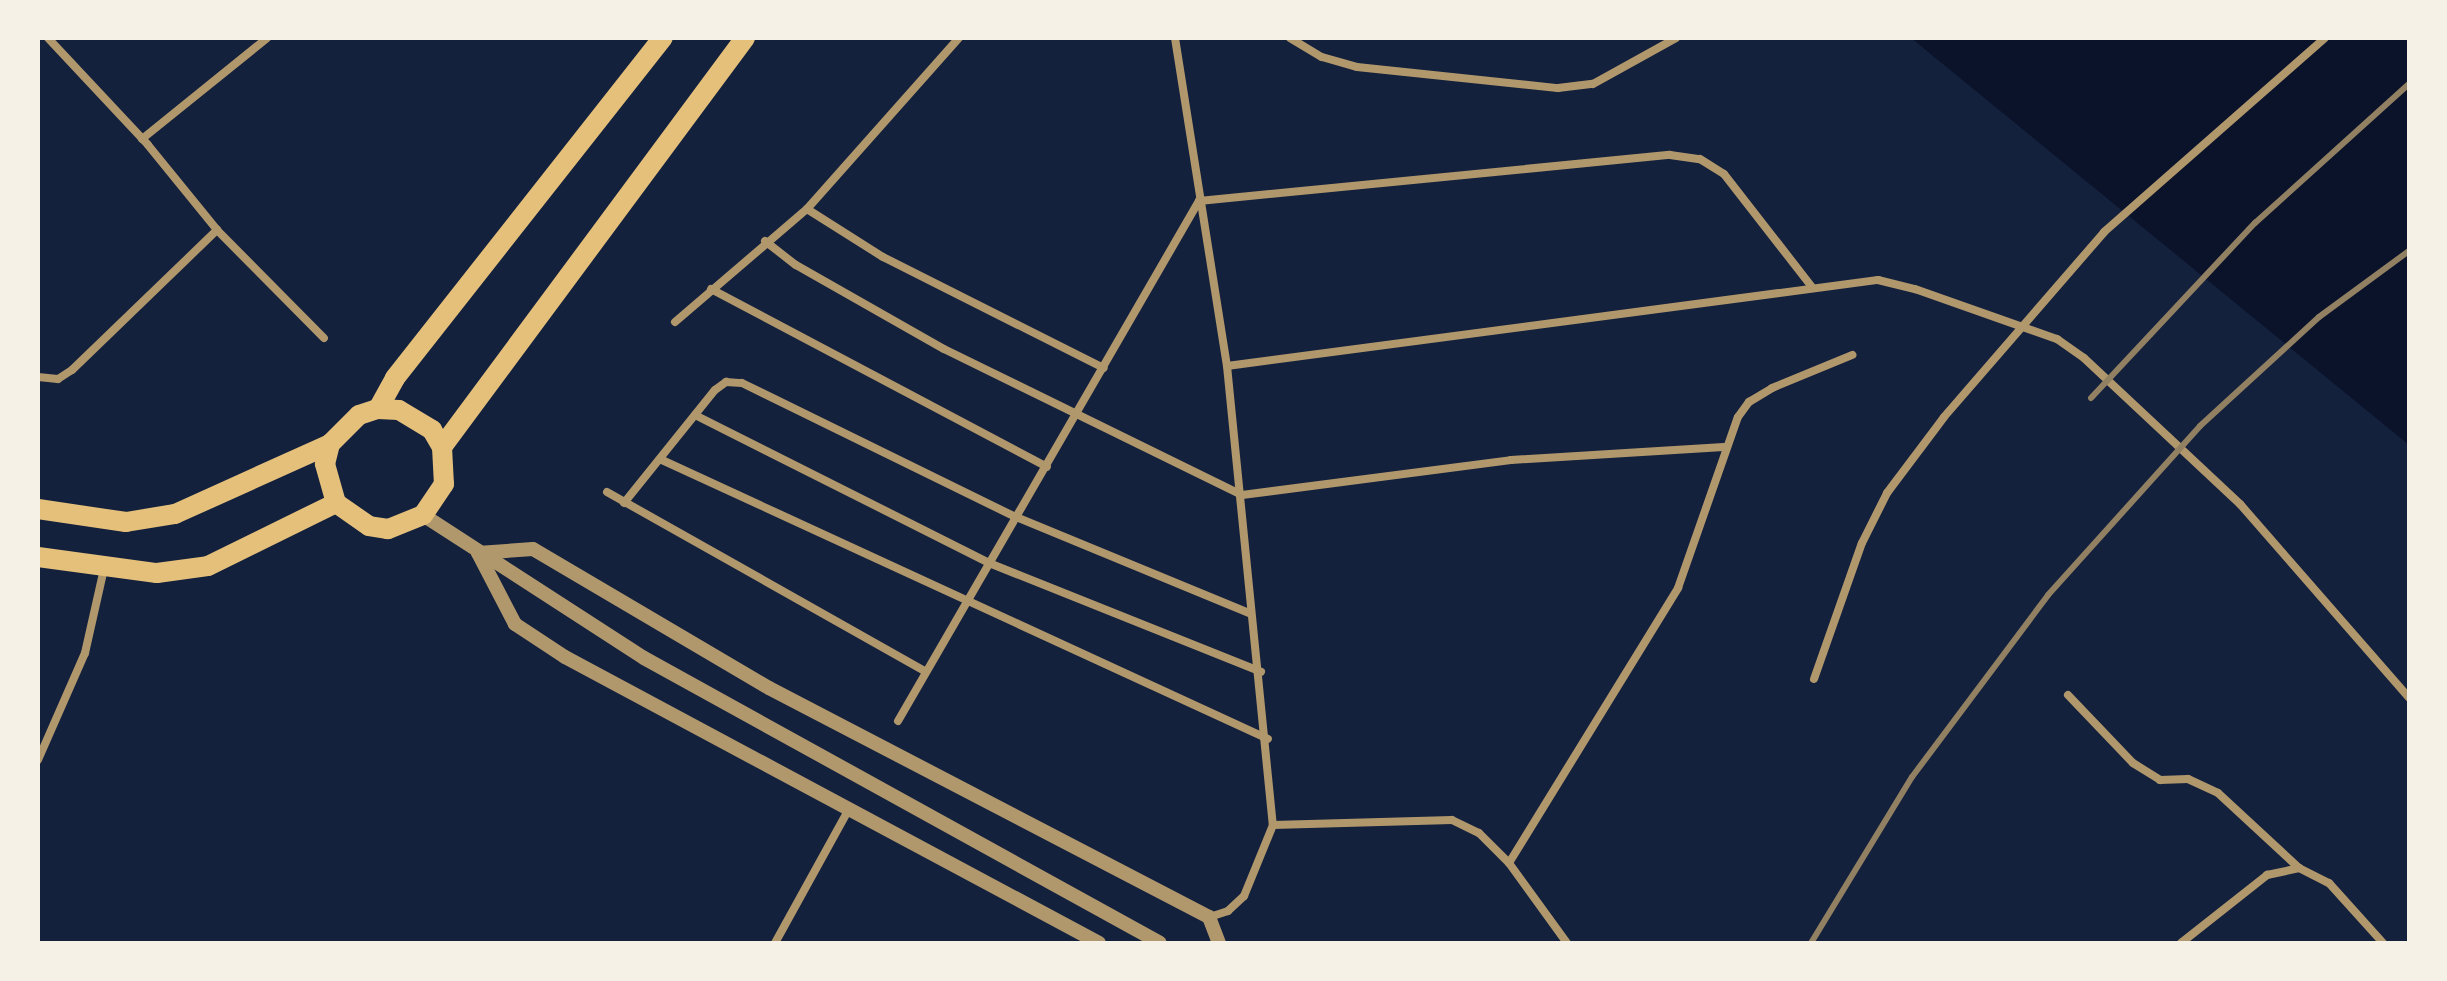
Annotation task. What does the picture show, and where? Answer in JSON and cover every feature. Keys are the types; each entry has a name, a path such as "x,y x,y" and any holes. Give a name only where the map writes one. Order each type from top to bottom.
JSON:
{"main road":[{"path":"378,409 395,378 663,38"},
{"path":"442,447 745,38"},
{"path":"38,509 126,522 175,514 330,444 359,415 378,409 418,417 442,447 444,484 423,515 388,529 369,526 336,503 325,464 330,444"},
{"path":"38,557 104,569 157,573 208,566 336,503"}],"street":[{"path":"48,38 142,139 217,230 324,338"},
{"path":"142,139 267,38"},
{"path":"675,322 765,241 807,209 959,38"},
{"path":"1175,38 1227,366 1242,495 1251,614 1268,739 1273,825 1244,896 1228,911 1209,917"},
{"path":"1290,38 1322,57 1357,67 1558,88 1593,84 1676,38"},
{"path":"1814,679 1857,556 1887,493 1995,358 2104,232 2325,38"},
{"path":"1199,201 1685,157 1724,174 1812,287"},
{"path":"898,721 1079,415 1199,201"},
{"path":"807,209 883,257 1104,368"},
{"path":"38,377 58,379 72,370 217,230"},
{"path":"765,241 796,265 944,349 1242,495 1511,460 1724,447"},
{"path":"1227,366 1878,280 1978,308 2057,339 2240,504 2409,698"},
{"path":"711,289 1047,467"},
{"path":"1509,863 1678,588 1724,447 1749,402 1852,355"},
{"path":"624,503 662,460 715,390 726,382 742,383 1016,517 1251,614"},
{"path":"695,415 989,563 1261,672"},
{"path":"662,460 1268,739"},
{"path":"607,492 925,671"},
{"path":"423,515 644,658 1160,943"},
{"path":"478,553 533,549 769,688 1209,917 1219,943"},
{"path":"478,553 515,624 669,715 1099,943"},
{"path":"38,760 77,675 104,569"},
{"path":"2068,695 2133,763 2160,780 2188,779 2218,793 2299,868 2329,883 2383,943"},
{"path":"775,943 848,811"},
{"path":"1273,825 1452,820 1479,833 1509,863 1567,943"},
{"path":"2181,943 2267,875 2299,868"}],"water":[{"path":"1911,38 2409,38 2409,445"}],"railway":[{"path":"2091,398 2255,223 2409,84"},
{"path":"1811,943 1912,777 2048,595 2200,426 2319,317 2409,251"}]}
